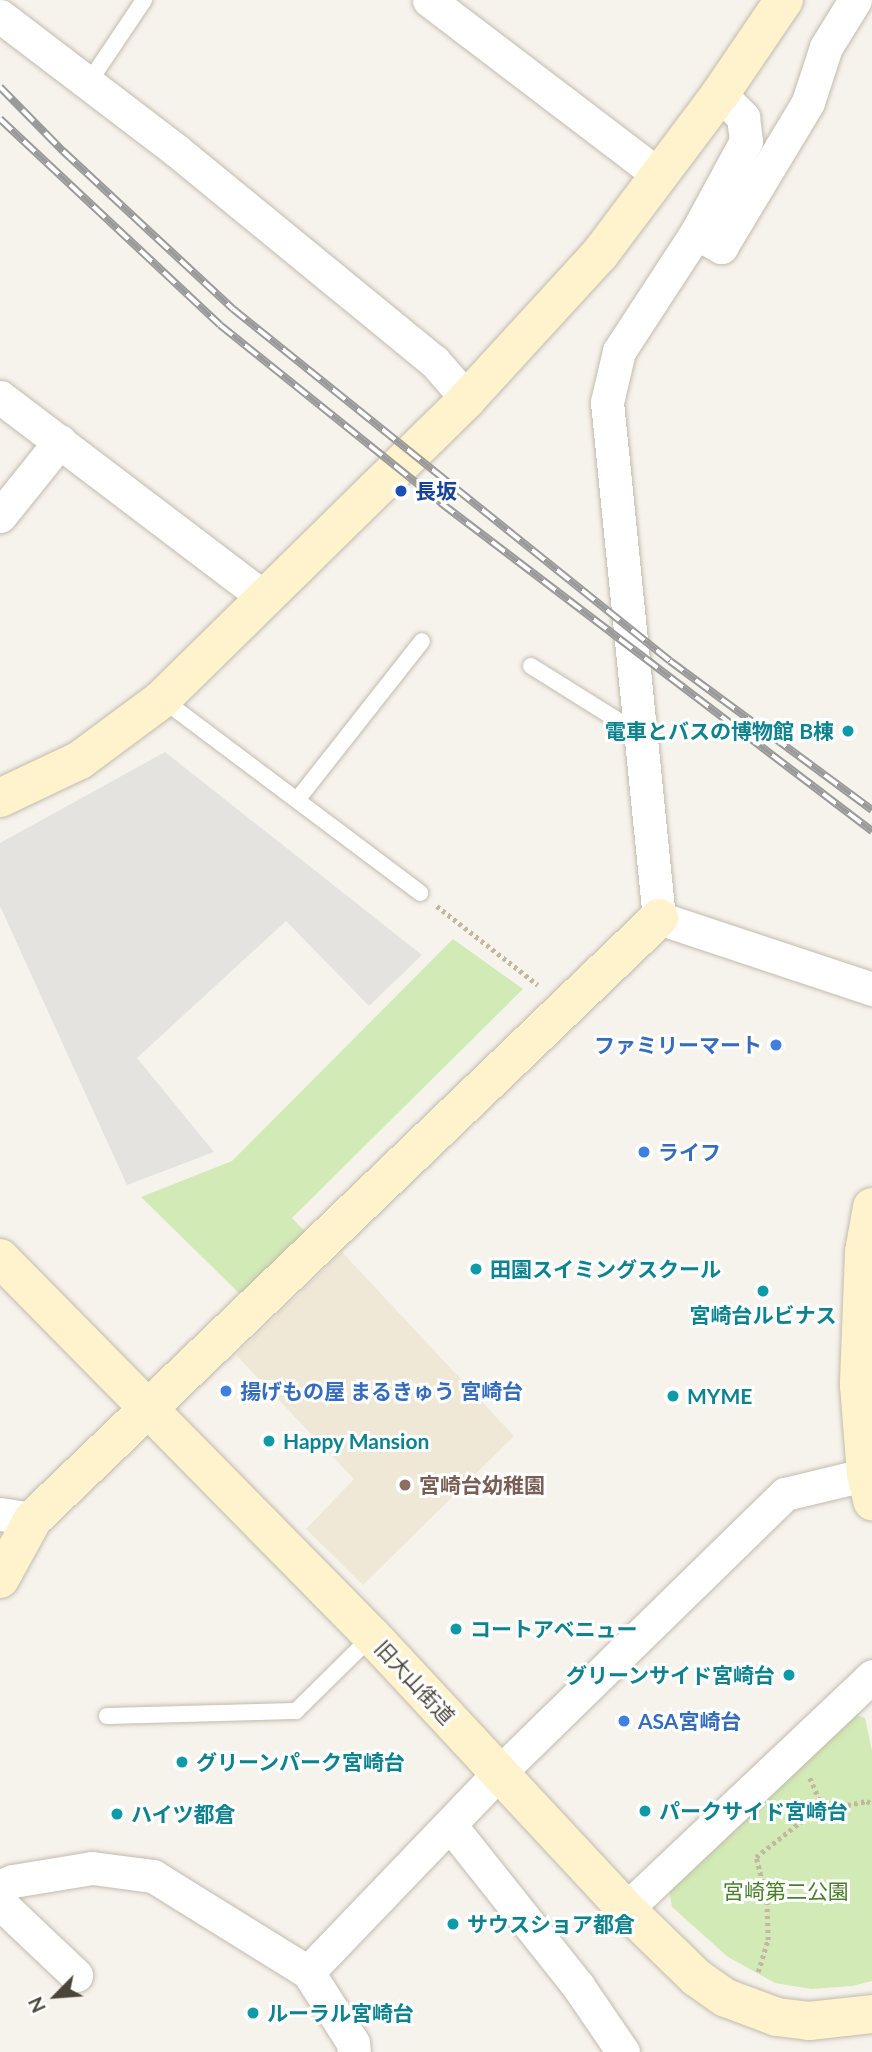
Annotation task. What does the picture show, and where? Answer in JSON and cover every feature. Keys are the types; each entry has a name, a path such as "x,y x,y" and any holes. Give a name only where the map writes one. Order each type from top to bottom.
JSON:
{"street":[{"path":"429,0 465,12 660,176"},
{"path":"0,798 80,760 162,699 467,399 600,254 720,94 784,0"},
{"path":"696,233 721,247 808,102 826,47 855,0"},
{"path":"0,16 89,82 434,361 467,399"},
{"path":"659,918 607,402 619,351 696,233 746,141 743,117 720,94"},
{"path":"0,397 266,599"},
{"path":"0,516 60,441"},
{"path":"659,918 872,989"},
{"path":"0,1579 16,1516 150,1409 565,1005 659,918"},
{"path":"308,1972 499,1773 785,1494 870,1483 859,1385 864,1252 872,1207"},
{"name":"旧大山街道","path":"0,1258 372,1636 626,1909 697,1978 726,1998 752,2010 809,2021 872,2014"},
{"path":"626,1909 872,1676"},
{"path":"450,1825 578,1986 623,2052"},
{"path":"0,1886 13,1881 92,1868 153,1876 308,1972 353,2043 354,2052"},
{"path":"0,1903 76,1975"}],"lane":[{"path":"89,82 144,0"},
{"path":"297,800 422,641"},
{"path":"531,666 641,735"},
{"path":"162,699 420,893"},
{"path":"107,1716 296,1710 372,1636"}],"path":[{"path":"420,893 565,1005"},
{"path":"821,1796 824,1809"},
{"path":"757,1976 768,1941 768,1915 756,1857 813,1811 867,1801 872,1804"}],"shaded area":[{"path":"165,752 422,955 369,1006 286,921 137,1058 214,1152 127,1185 0,906 0,843"},
{"path":"342,1252 514,1436 363,1585 306,1529 354,1479 236,1355"}],"green space":[{"path":"453,939 523,989 292,1218 310,1237 245,1299 141,1197 232,1161"},
{"name":"宮崎第二公園","path":"849,1713 865,1718 872,1751 872,1981 852,1986 811,1989 775,1983 728,1957 672,1907 668,1884"}],"railway":[{"path":"0,87 63,151 233,309 670,661 872,810"},
{"path":"0,119 220,325 441,503 872,831"}],"place":[{"name":"長坂","path":"401,491"},
{"name":"電車とバスの博物館 B棟","path":"848,731"},
{"name":"ファミリーマート","path":"776,1045"},
{"name":"ライフ","path":"644,1152"},
{"name":"田園スイミングスクール","path":"476,1269"},
{"name":"宮崎台ルビナス","path":"763,1291"},
{"name":"揚げもの屋 まるきゅう 宮崎台","path":"226,1391"},
{"name":"MYME","path":"673,1396"},
{"name":"Happy Mansion","path":"269,1441"},
{"name":"宮崎台幼稚園","path":"405,1485"},
{"name":"コートアベニュー","path":"456,1629"},
{"name":"グリーンサイド宮崎台","path":"789,1675"},
{"name":"ASA宮崎台","path":"624,1721"},
{"name":"グリーンパーク宮崎台","path":"182,1762"},
{"name":"パークサイド宮崎台","path":"645,1811"},
{"name":"ハイツ都倉","path":"117,1814"},
{"name":"サウスショア都倉","path":"453,1924"},
{"name":"ルーラル宮崎台","path":"253,2013"}]}
